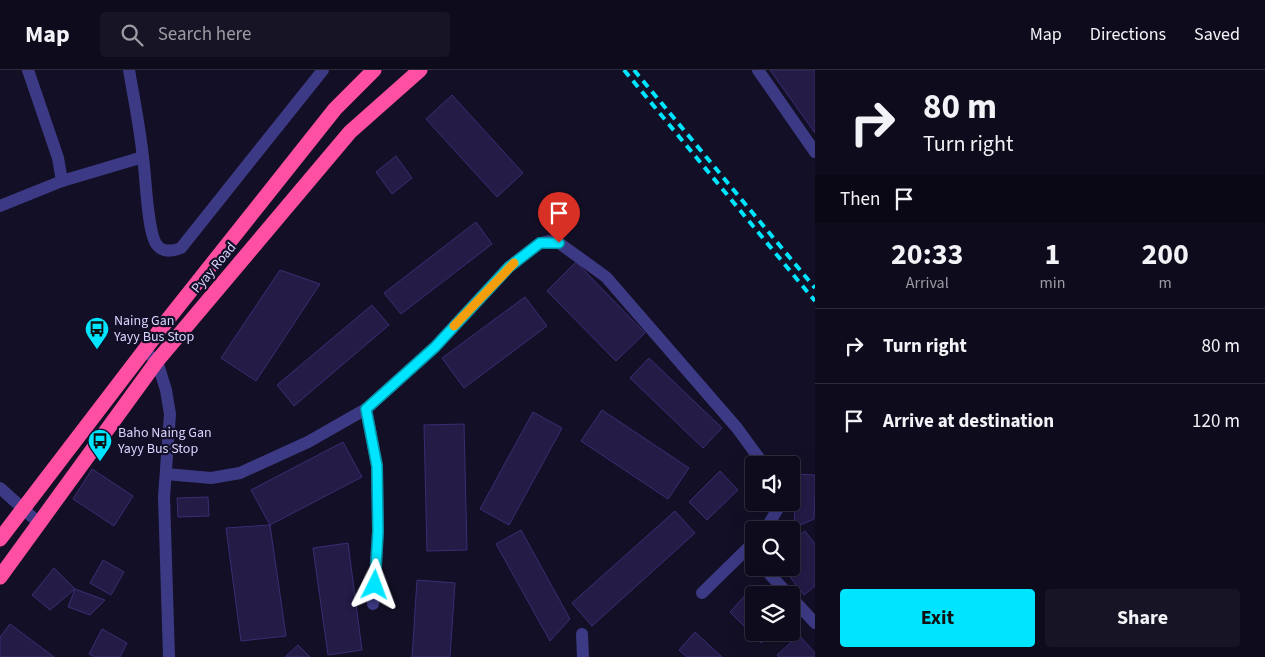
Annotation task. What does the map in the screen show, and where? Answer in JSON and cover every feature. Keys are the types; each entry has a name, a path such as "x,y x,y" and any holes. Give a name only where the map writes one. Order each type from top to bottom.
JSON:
{"highway":[{"name":"Pyay Road","path":"0,539 142,352 335,109 374,70"},
{"name":"Pyay Road","path":"0,577 157,361 350,132 420,70"}],"street":[{"path":"28,70 58,158 62,181"},
{"path":"129,70 143,157 152,233 157,245 165,251 181,248 323,70"},
{"path":"758,70 815,152"},
{"path":"0,206 62,181 143,157"},
{"path":"166,474 211,478 240,473 308,442 366,409 435,347 509,267 540,243 549,241 559,243 606,277 738,428 758,456"},
{"path":"142,352 157,361 166,390 170,414 164,527 169,657"},
{"path":"366,409 377,466 378,531 374,604"},
{"path":"0,488 21,509 39,523"},
{"path":"702,593 745,554"},
{"path":"771,576 781,586"},
{"path":"800,607 815,623"},
{"path":"582,634 583,657"}],"building":[{"path":"770,70 815,70 815,133"},
{"path":"452,95 523,173 497,197 426,119"},
{"path":"396,156 412,178 392,194 376,172"},
{"path":"476,222 492,244 401,314 384,293"},
{"path":"576,262 645,333 616,361 547,291"},
{"path":"280,270 320,284 256,381 221,358"},
{"path":"525,297 547,326 464,388 442,358"},
{"path":"372,305 389,325 294,406 277,385"},
{"path":"649,358 722,428 703,448 630,378"},
{"path":"602,410 689,468 668,499 581,441"},
{"path":"533,412 562,428 509,525 480,509"},
{"path":"464,424 467,550 427,551 424,425"},
{"path":"343,442 362,477 270,525 251,490"},
{"path":"92,469 133,496 114,526 73,499"},
{"path":"720,471 738,490 707,520 689,502"},
{"path":"800,474 815,475 814,519 800,525 800,521 794,521 795,511 800,511"},
{"path":"208,497 209,516 178,517 177,498"},
{"path":"675,511 695,533 592,626 572,603"},
{"path":"270,525 286,636 241,641 226,528"},
{"path":"521,530 570,619 550,641 496,544"},
{"path":"805,531 815,544 815,586 804,595 800,590 800,586 797,586 789,576 800,576 800,535"},
{"path":"348,543 362,650 328,655 313,548"},
{"path":"103,560 124,572 111,595 90,583"},
{"path":"54,568 75,589 50,610 32,595"},
{"path":"417,580 455,583 450,657 412,657"},
{"path":"75,589 105,600 90,615 68,607"},
{"path":"745,596 745,627 730,612"},
{"path":"10,624 54,657 0,657 0,637"},
{"path":"102,629 127,643 120,657 95,657 89,654"},
{"path":"695,632 722,657 687,657 679,650"},
{"path":"800,636 815,653 815,657 779,657 777,655 792,641 800,641"},
{"path":"298,645 310,657 285,657"}],"railway":[{"path":"624,70 815,301"},
{"path":"634,70 815,288"}],"slow traffic":[{"path":"454,326 514,263"}],"place":[{"name":"Naing Gan Yayy Bus Stop","path":"97,350"},
{"name":"Baho Naing Gan Yayy Bus Stop","path":"100,462"}],"route":[{"path":"375,585 378,531 377,466 366,409 435,347 509,267 540,243 549,241 559,243"}]}
